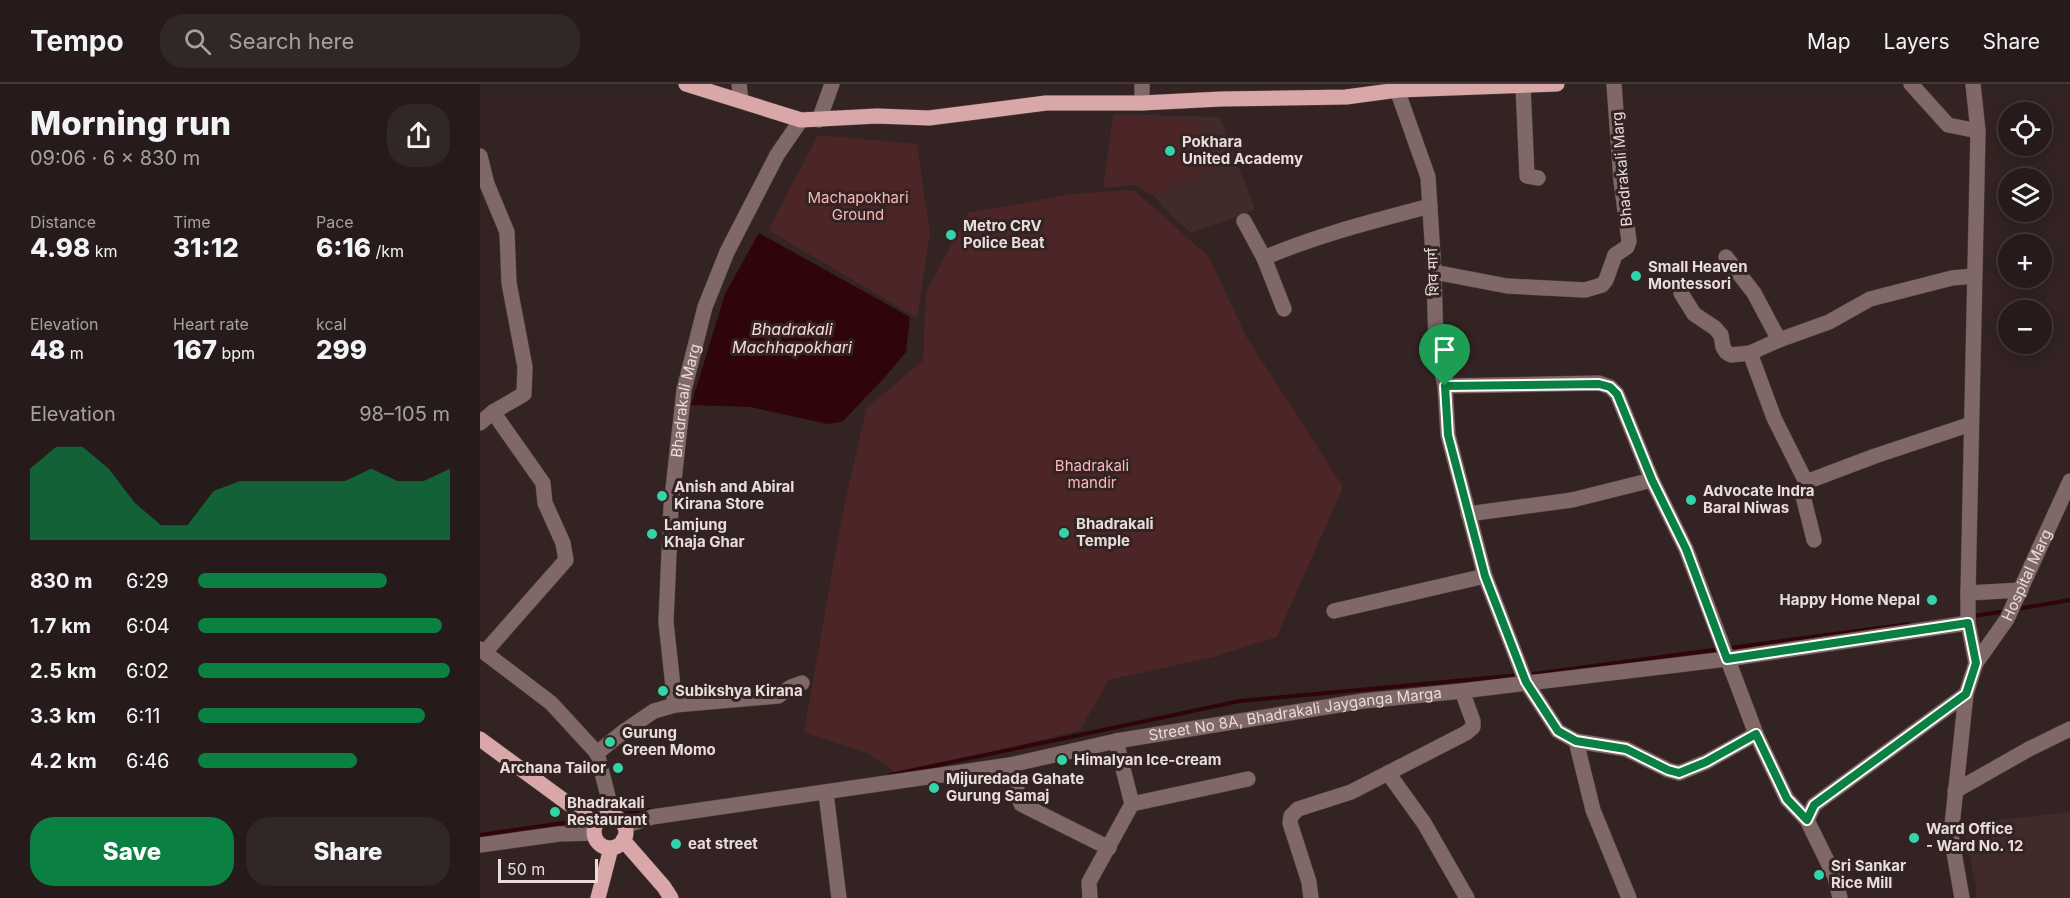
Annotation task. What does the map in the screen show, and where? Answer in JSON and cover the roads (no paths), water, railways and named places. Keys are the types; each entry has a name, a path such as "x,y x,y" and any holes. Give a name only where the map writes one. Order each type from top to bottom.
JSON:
{"main road":[{"path":"686,84 801,120 877,116 929,118 1046,103 1142,103 1346,97 1397,87 1557,84"},
{"path":"480,739 595,829 598,842 618,832"},
{"path":"595,829 603,818 618,832 671,898"},
{"path":"598,898 618,832"}],"street":[{"path":"739,84 741,100"},
{"path":"819,120 832,84"},
{"path":"1142,84 1142,103"},
{"name":"Bhadrakali Marg","path":"1434,272 1507,286 1585,290 1602,285 1606,280 1614,255 1627,247 1629,241 1621,181 1614,84"},
{"path":"1911,84 1948,125 1978,131"},
{"path":"1962,898 1951,835 1966,694 1976,663 1968,623 1978,131 1973,84"},
{"path":"1523,86 1527,176 1538,178"},
{"name":"शिव मार्ग","path":"1397,87 1428,177 1436,346 1445,386 1448,435 1485,576 1526,682 1558,731 1576,741 1626,749 1668,770 1679,773 1706,762 1756,734"},
{"name":"Bhadrakali Marg","path":"675,705 666,622 671,507 684,390 705,307 727,252 777,155 801,120"},
{"path":"480,156 487,184 507,232 509,283 525,367 524,394 493,412 480,423"},
{"path":"1264,258 1336,232 1430,206"},
{"path":"1244,221 1264,258 1284,309"},
{"path":"1726,257 1754,293 1779,340"},
{"path":"1681,293 1694,314 1715,328 1721,335 1726,352 1731,355 1750,353 1829,322 1870,299 1952,278 1974,276"},
{"path":"1750,353 1774,418 1806,482"},
{"path":"1445,386 1599,384 1610,387 1617,394 1652,480 1686,549 1756,734 1787,799 1807,820 1835,877 1840,898"},
{"path":"493,412 543,483 544,503 563,543 566,560 482,651 551,703 597,753 618,832"},
{"path":"1814,540 1802,492 1806,482 1971,424"},
{"path":"1468,514 1572,500 1652,480"},
{"name":"Hospital Marg","path":"1976,663 2007,620 2070,481"},
{"path":"1334,611 1485,576"},
{"path":"1968,593 2021,590"},
{"name":"Street No 8A, Bhadrakali Jayganga Marga","path":"618,832 652,817 1010,765 1116,741 1363,701 1727,659 1968,623"},
{"path":"597,753 654,711 675,705 778,696 802,683"},
{"path":"1311,898 1309,882 1290,823 1291,816 1298,809 1352,792 1466,733 1473,727 1473,721 1462,691"},
{"path":"1807,820 1814,805 1966,694"},
{"path":"1955,791 2029,749 2070,729"},
{"path":"1090,898 1089,882 1131,804 1116,741"},
{"path":"1576,741 1593,810 1629,898"},
{"path":"1010,765 1021,804 1109,848"},
{"path":"1388,773 1424,824 1467,898"},
{"path":"1131,804 1248,779"},
{"path":"826,793 839,898"},
{"path":"480,845 595,829"}],"water":[{"name":"Bhadrakali Machhapokhari","path":"759,233 910,317 906,352 842,422 827,424 751,407 691,405 725,294"}],"waterway":[{"path":"2017,609 2070,600"},
{"path":"1973,616 2007,611"},
{"path":"1729,648 1909,624"},
{"path":"1526,675 1721,649"},
{"path":"890,775 1240,701 1519,675"},
{"path":"617,815 651,810"},
{"path":"480,835 583,820"}],"place":[{"name":"Pokhara United Academy","path":"1170,151"},
{"name":"Metro CRV Police Beat","path":"951,235"},
{"name":"Small Heaven Montessori","path":"1636,276"},
{"name":"Anish and Abiral Kirana Store","path":"662,496"},
{"name":"Advocate Indra Baral Niwas","path":"1691,500"},
{"name":"Bhadrakali Temple","path":"1064,533"},
{"name":"Lamjung Khaja Ghar","path":"652,534"},
{"name":"Happy Home Nepal","path":"1932,600"},
{"name":"Subikshya Kirana","path":"663,691"},
{"name":"Gurung Green Momo","path":"610,742"},
{"name":"Himalyan Ice-cream","path":"1062,760"},
{"name":"Archana Tailor","path":"618,768"},
{"name":"Mijuredada Gahate Gurung Samaj","path":"934,788"},
{"name":"Bhadrakali Restaurant","path":"555,812"},
{"name":"Ward Office - Ward No. 12","path":"1914,838"},
{"name":"eat street","path":"676,844"},
{"name":"Sri Sankar Rice Mill","path":"1819,875"}],"park label":[{"name":"Machapokhari Ground","path":"858,206"},
{"name":"Bhadrakali mandir","path":"1092,474"}]}
